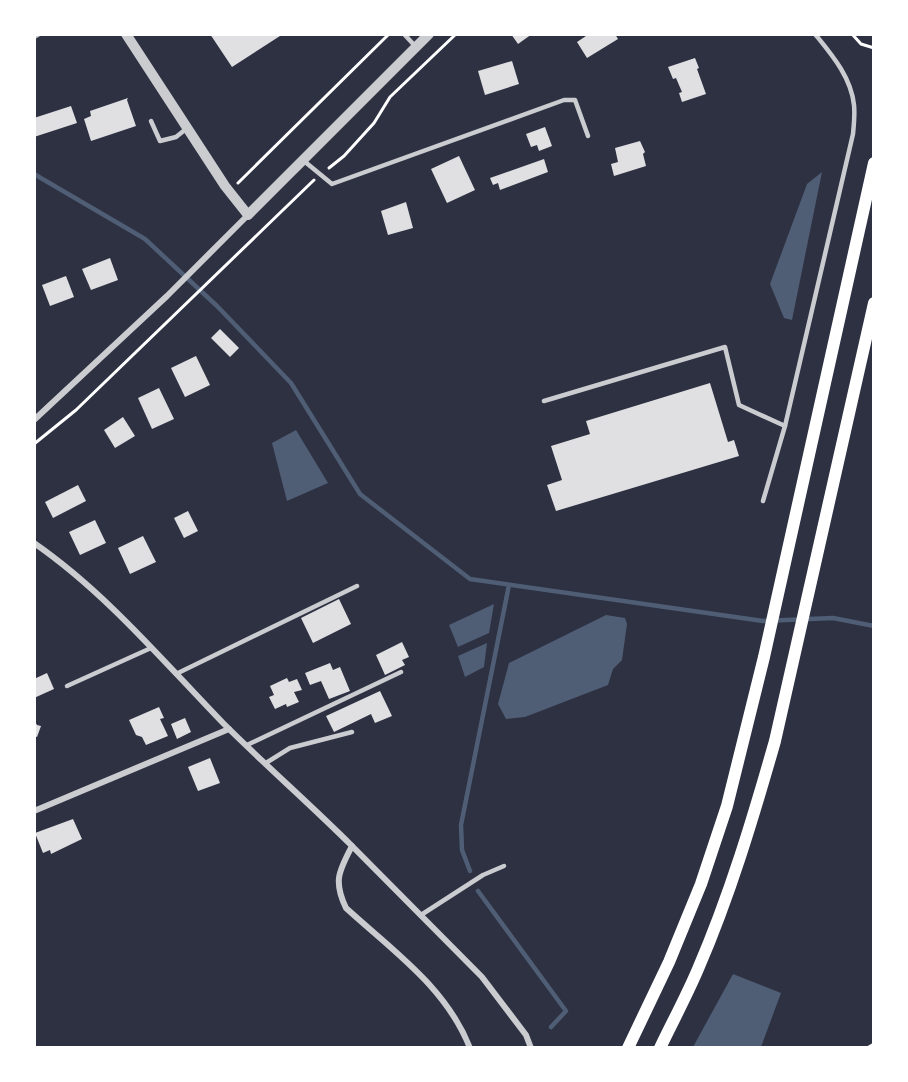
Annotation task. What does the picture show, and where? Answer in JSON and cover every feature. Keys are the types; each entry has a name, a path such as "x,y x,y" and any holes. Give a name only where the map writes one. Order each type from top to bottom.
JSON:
{"main road":[{"path":"628,1047 669,962 701,884 727,806 783,575 873,163"},
{"path":"660,1047 699,968 734,876 772,752 873,303"}],"street":[{"path":"126,34 229,192 248,215"},
{"path":"34,420 203,261 429,34"},
{"path":"34,543 61,562 113,609 229,729 352,846 483,977 526,1035 531,1047"},
{"path":"34,811 229,729"},
{"path":"352,846 340,869 338,882 339,895 346,908 435,989 456,1017 470,1047"}],"lane":[{"path":"34,36 39,34"},
{"path":"404,34 416,48"},
{"path":"763,501 786,426 853,134 854,105 848,82 839,64 815,34"},
{"path":"304,161 332,184 564,100 574,100 588,136"},
{"path":"151,121 160,141 176,137 188,128"},
{"path":"544,401 724,347 739,405 786,426"},
{"path":"176,674 357,586"},
{"path":"67,686 151,648"},
{"path":"247,745 402,672"},
{"path":"266,763 290,748 352,732"},
{"path":"421,915 483,875 504,866"}],"path":[{"path":"229,192 389,34"},
{"path":"34,444 76,410 321,174 344,156 374,123 390,97 456,34"},
{"path":"852,34 861,44 873,48"},
{"path":"867,1047 873,1044"}],"water":[{"path":"822,172 792,320 784,318 770,284 807,184"},
{"path":"296,430 328,483 287,501 272,443"},
{"path":"494,604 489,633 458,647 449,625"},
{"path":"606,615 625,618 627,624 622,660 613,669 608,685 525,717 506,719 498,704 509,663"},
{"path":"487,643 484,667 465,677 458,656"},
{"path":"733,974 781,993 761,1047 693,1047"}],"building":[{"path":"210,34 283,34 232,67"},
{"path":"511,34 532,34 518,44"},
{"path":"589,34 615,34 618,39 587,58 577,42"},
{"path":"695,58 706,94 682,102 679,93 682,92 668,67"},
{"path":"512,61 519,84 485,95 478,71"},
{"path":"128,98 136,126 91,141 84,119 91,116 90,111"},
{"path":"71,106 77,123 34,137 34,118"},
{"path":"545,127 552,146 539,151 537,145 531,147 526,134"},
{"path":"640,141 645,152 643,154 646,166 614,176 611,164 618,162 615,148"},
{"path":"459,156 475,190 447,203 431,169"},
{"path":"544,159 548,172 500,190 498,183 493,185 490,178"},
{"path":"406,202 413,228 388,235 381,211"},
{"path":"110,258 118,280 91,290 82,269"},
{"path":"66,276 74,297 50,306 42,285"},
{"path":"220,329 239,348 230,357 211,338"},
{"path":"196,356 210,385 185,397 171,368"},
{"path":"710,383 728,442 734,440 739,456 556,511 547,485 562,480 551,446 590,434 586,421"},
{"path":"159,388 174,419 152,429 138,398"},
{"path":"123,417 135,436 115,448 104,430"},
{"path":"78,485 86,501 53,518 45,502"},
{"path":"188,511 198,531 184,538 174,518"},
{"path":"95,520 106,543 80,555 69,532"},
{"path":"143,536 156,562 130,574 118,548"},
{"path":"339,599 351,624 313,643 301,618"},
{"path":"402,642 409,657 402,660 405,665 385,675 376,655"},
{"path":"330,663 333,670 340,667 350,691 329,699 321,681 310,685 305,673"},
{"path":"47,673 54,689 34,698 34,679"},
{"path":"287,678 289,682 297,679 302,690 294,692 299,702 275,709 269,697 274,695 270,686"},
{"path":"380,691 392,716 375,723 371,714 334,732 326,716"},
{"path":"159,707 164,718 160,719 168,736 146,745 142,737 136,735 129,720"},
{"path":"185,718 191,732 177,739 171,724"},
{"path":"34,720 37,725 41,726 37,737 34,736"},
{"path":"210,758 220,783 198,791 188,767"},
{"path":"73,819 82,839 51,854 50,850 43,853 35,833"}],"waterway":[{"path":"34,174 145,239 217,306 291,383 360,494 470,579 763,621 833,618 874,626"},
{"path":"470,871 462,850 461,825 509,585"},
{"path":"478,891 566,1011 551,1027"}]}
